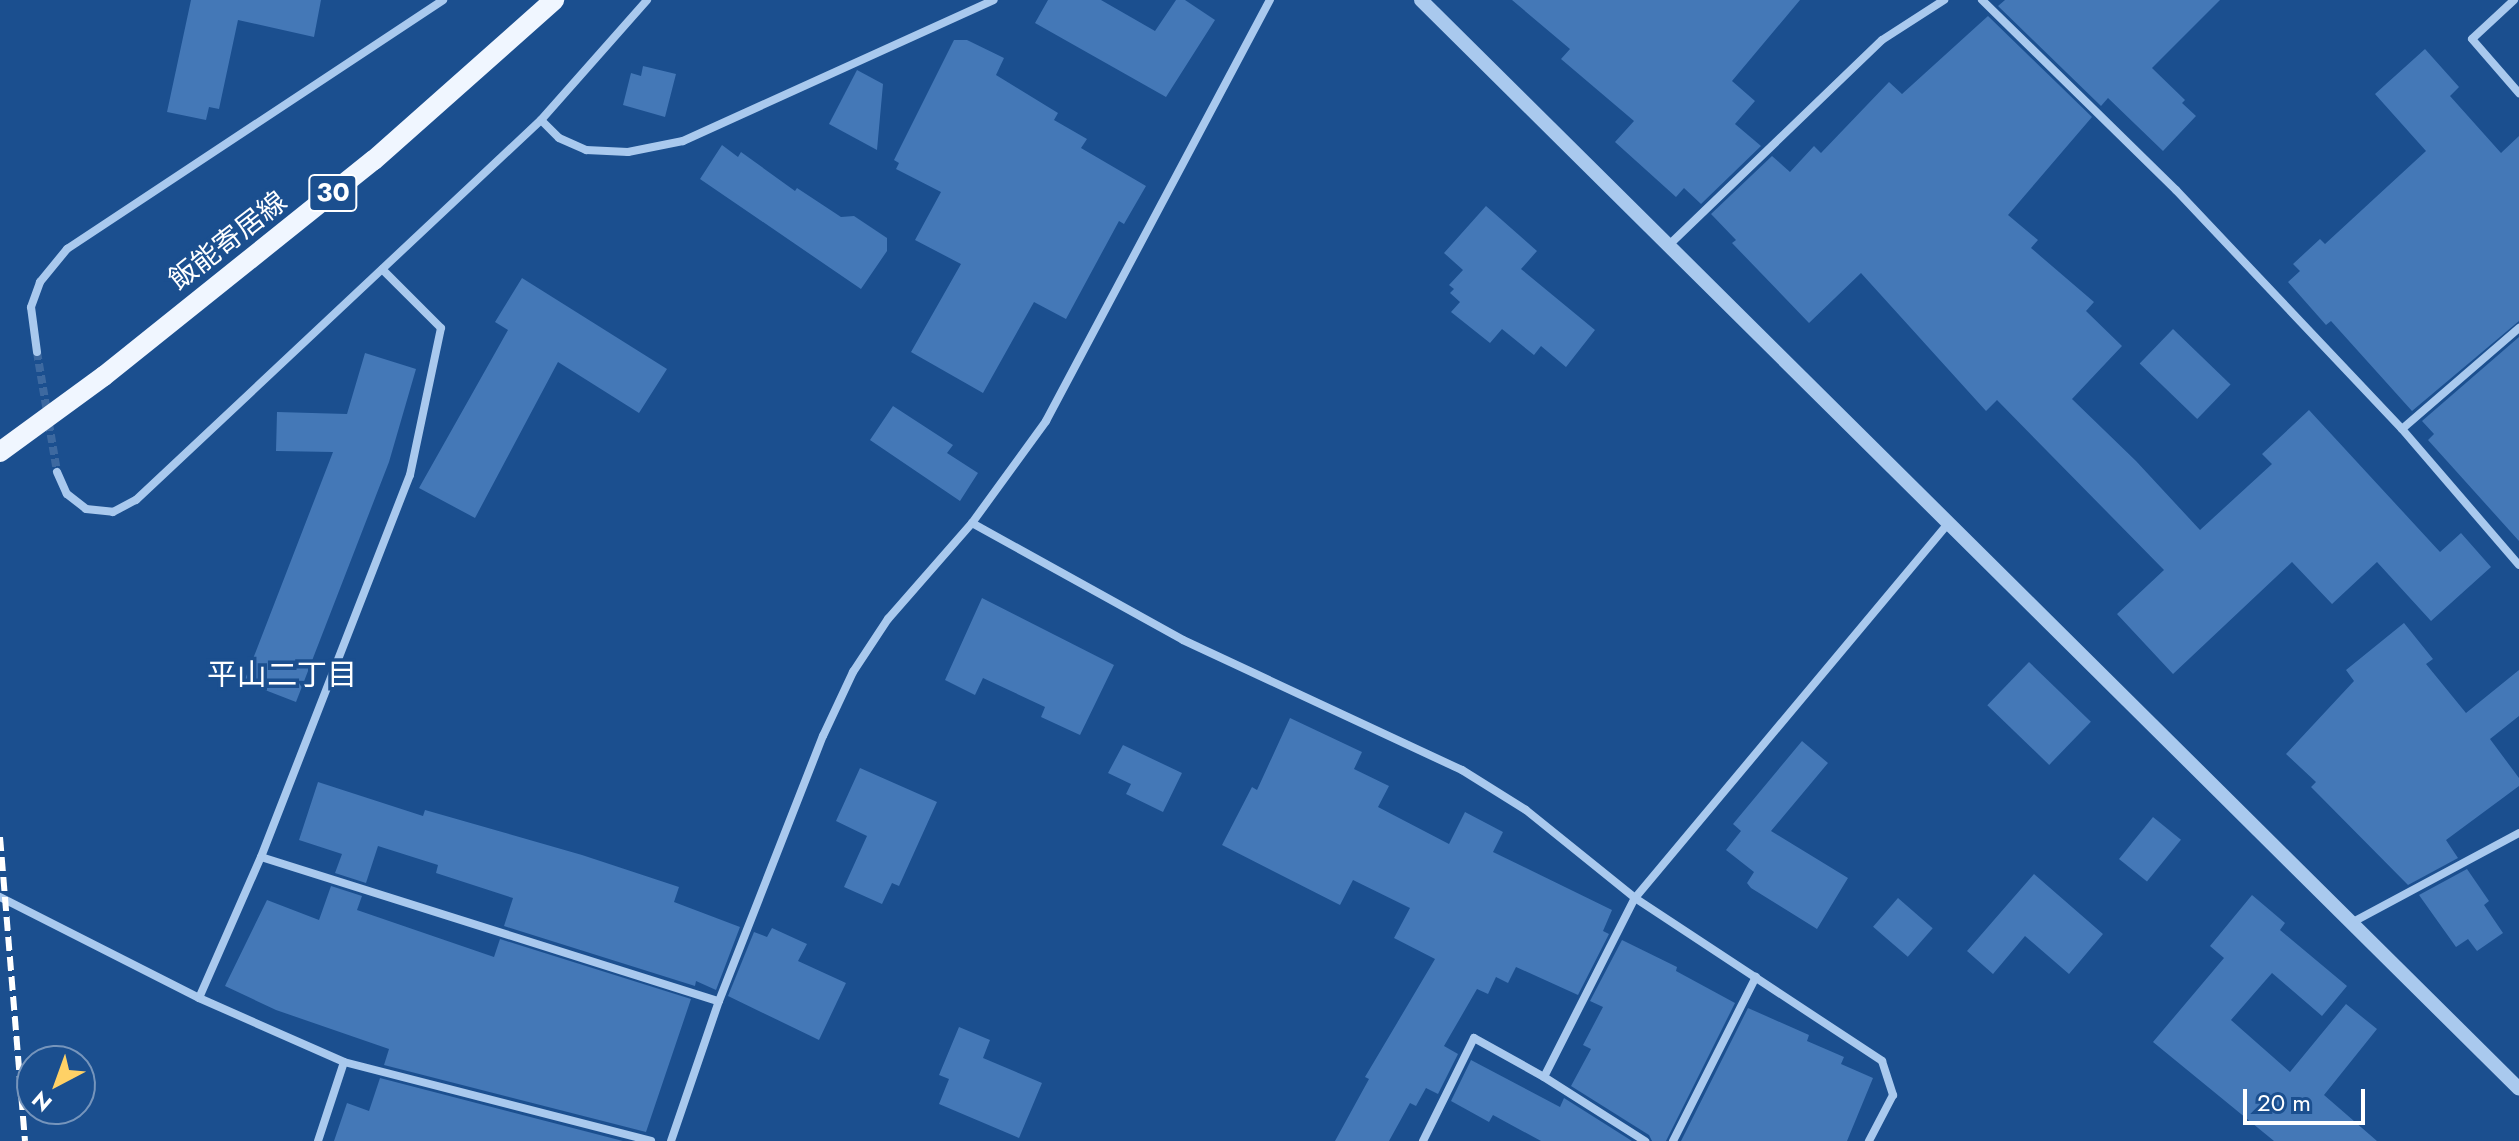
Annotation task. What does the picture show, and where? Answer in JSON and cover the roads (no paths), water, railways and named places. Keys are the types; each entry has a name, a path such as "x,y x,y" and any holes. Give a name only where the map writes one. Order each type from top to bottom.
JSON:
{"main road":[{"name":"飯能寄居線","path":"0,452 104,376 374,160 554,0"}],"street":[{"path":"37,352 31,307 40,282 67,249 443,0"},
{"path":"57,472 67,494 86,509 113,512 136,500 541,120 647,0"},
{"path":"541,120 559,138 586,150 628,152 683,141 994,0"},
{"path":"671,1141 719,1001 823,736 853,672 888,619 972,523 1046,421 1270,0"},
{"path":"1421,0 2519,1089"},
{"path":"1670,244 1882,40 1944,0"},
{"path":"1982,0 2176,190 2402,429 2519,565"},
{"path":"2514,0 2472,39 2519,93"},
{"path":"199,998 261,857 410,475 441,328 382,269"},
{"path":"2402,429 2519,328"},
{"path":"972,523 1183,640 1462,770 1526,810 1635,898 1882,1061 1893,1095 1869,1141"},
{"path":"1544,1077 1635,898 1948,524"},
{"path":"2353,922 2519,833"},
{"path":"261,857 719,1001"},
{"path":"0,897 199,998 344,1062 651,1141"},
{"path":"1673,1141 1756,977"},
{"path":"1423,1141 1474,1038 1544,1077 1645,1141"},
{"path":"318,1141 344,1062"}],"tunnel":[{"path":"37,352 57,472"}],"railway":[{"path":"0,837 25,1141"}],"district":[{"name":"平山二丁目","path":"282,675"}]}
